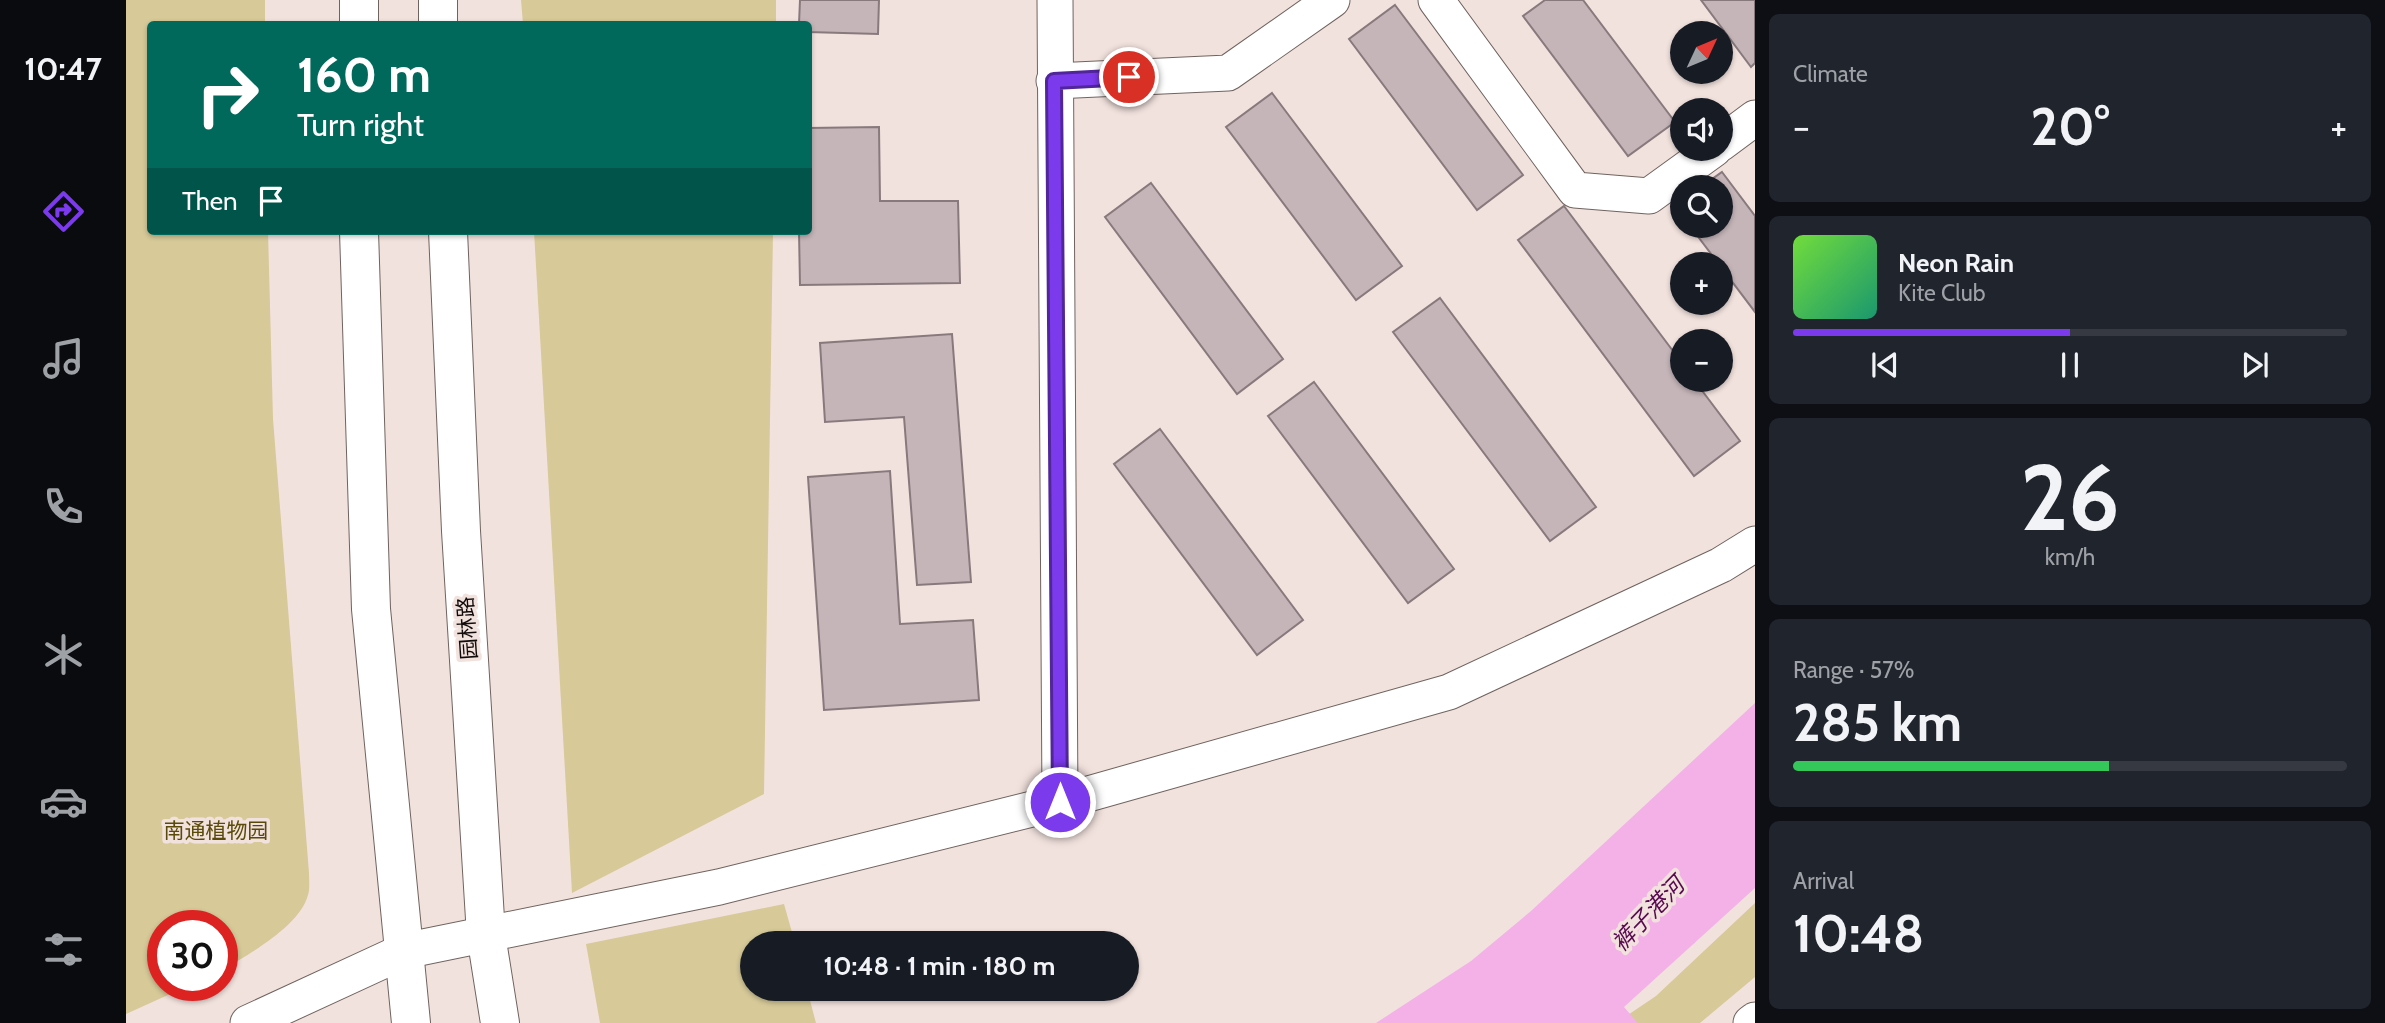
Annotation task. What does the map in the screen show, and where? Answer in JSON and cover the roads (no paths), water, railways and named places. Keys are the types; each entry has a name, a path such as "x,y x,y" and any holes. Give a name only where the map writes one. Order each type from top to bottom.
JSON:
{"main road":[{"path":"359,0 359,21"},
{"path":"438,0 438,21"},
{"path":"359,235 371,609 411,1023"},
{"name":"园林路","path":"448,235 461,531 486,935 500,1023"}],"street":[{"path":"1055,0 1060,802"},
{"path":"1054,81 1227,73 1332,0"},
{"path":"1436,0 1575,190 1649,196 1697,161"},
{"path":"1733,134 1755,118"},
{"path":"248,1023 404,951 719,887 1060,802 1449,692 1721,565 1755,544"}],"water":[{"name":"裤子港河","path":"1755,703 1755,888 1624,1007 1638,1023 1376,1023 1471,961 1531,911"}],"park label":[{"name":"南通植物园","path":"216,830"}]}
